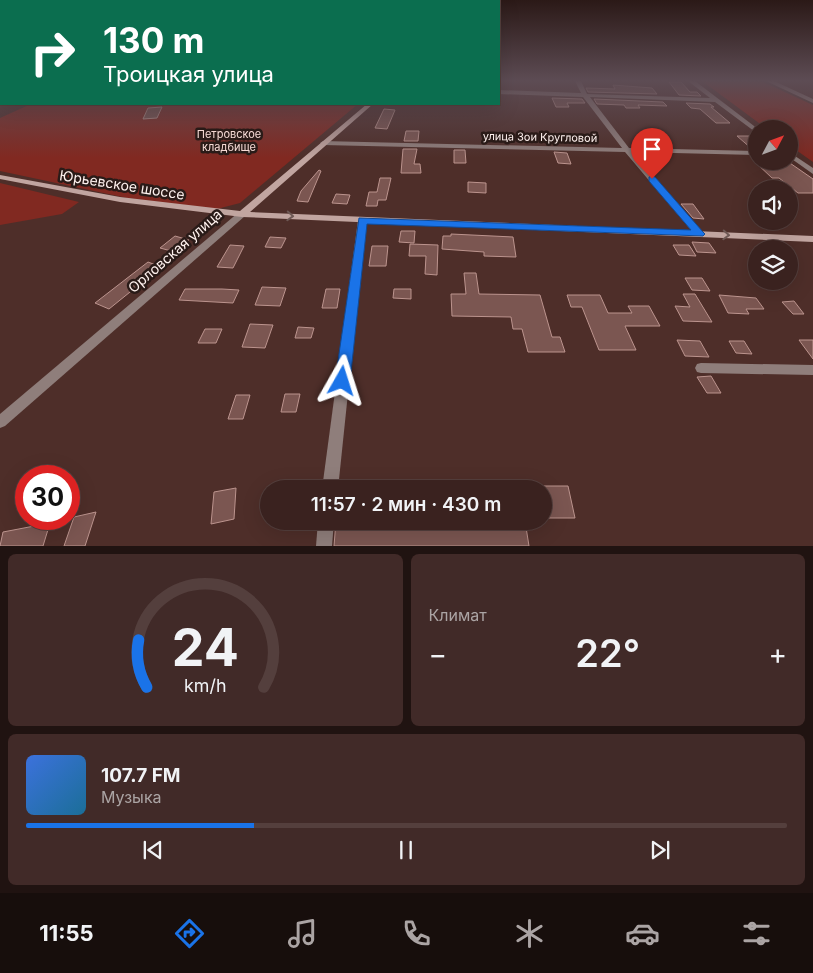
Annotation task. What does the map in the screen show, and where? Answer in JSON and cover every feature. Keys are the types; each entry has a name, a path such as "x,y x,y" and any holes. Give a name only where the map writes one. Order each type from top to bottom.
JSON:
{"main road":[{"name":"Орловская улица","path":"242,214 367,106"},
{"name":"Юрьевское шоссе","path":"0,176 51,188 126,201 183,209 242,214 813,239"}],"street":[{"path":"594,106 628,151 700,234"},
{"path":"725,106 748,124"},
{"name":"улица Зои Кругловой","path":"323,143 748,153"},
{"path":"798,161 813,172"},
{"name":"Орловская улица","path":"0,422 242,214"},
{"path":"331,480 362,220"},
{"path":"701,368 813,370"},
{"path":"324,546 325,530"}],"green space":[{"name":"Петровское кладбище","path":"26,106 355,106 240,203 217,209 127,198 0,171 0,118"},
{"path":"737,106 813,106 813,162 798,151 798,120 755,120"},
{"path":"0,183 79,202 62,214 0,225"}],"building":[{"path":"625,106 640,108 626,108"},
{"path":"689,106 713,106 711,107 730,123 716,123 700,109"},
{"path":"162,107 157,118 143,119 148,108"},
{"path":"384,109 395,110 387,129 375,128"},
{"path":"406,131 419,131 418,141 404,141"},
{"path":"737,136 748,136 748,146"},
{"path":"403,149 417,149 414,164 420,164 421,173 401,173"},
{"path":"454,150 465,150 466,163 454,163"},
{"path":"554,152 567,153 571,164 558,163"},
{"path":"798,169 813,179 813,193 798,193 798,180 772,178 764,170"},
{"path":"319,170 321,171 308,202 297,201 301,191"},
{"path":"380,178 391,178 386,200 378,200 377,206 366,206 369,192 377,192"},
{"path":"468,182 486,183 486,193 468,192"},
{"path":"336,194 350,195 347,204 332,203"},
{"path":"681,204 693,204 704,219 693,218"},
{"path":"401,231 415,231 414,243 399,242"},
{"path":"451,234 513,237 516,257 484,256 484,252 442,249 443,236 451,236"},
{"path":"175,236 189,240 175,252 160,248"},
{"path":"270,237 286,238 281,248 265,247"},
{"path":"692,242 709,243 716,253 697,252"},
{"path":"410,244 438,245 437,275 425,274 426,256 409,256"},
{"path":"230,245 244,246 233,268 217,267"},
{"path":"673,245 689,245 696,256 679,255"},
{"path":"372,246 388,246 386,266 369,266"},
{"path":"148,262 161,267 109,309 95,303"},
{"path":"464,273 476,273 479,294 540,295 552,337 560,337 565,352 528,352 522,329 513,329 511,317 452,316 451,294 466,294"},
{"path":"685,278 702,278 710,291 692,290"},
{"path":"262,287 286,288 280,306 255,305"},
{"path":"185,289 239,290 233,303 179,300"},
{"path":"326,289 340,289 337,308 322,308"},
{"path":"394,289 411,289 411,299 393,298"},
{"path":"683,294 695,294 712,322 683,321 675,306 690,307"},
{"path":"567,295 600,295 608,313 632,313 628,306 649,306 660,326 625,326 636,350 599,350 582,307 571,307"},
{"path":"719,295 756,298 764,309 746,309 749,314 728,313"},
{"path":"794,301 804,314 793,314 782,302"},
{"path":"250,324 273,325 265,348 242,347"},
{"path":"298,327 314,328 311,338 295,338"},
{"path":"205,329 222,329 216,343 198,343"},
{"path":"677,340 700,341 709,357 685,356"},
{"path":"799,340 813,340 813,359"},
{"path":"729,341 744,341 752,354 736,353"},
{"path":"711,376 721,393 707,393 697,377"},
{"path":"285,394 300,394 296,412 281,412"},
{"path":"236,395 250,395 243,419 228,419"},
{"path":"552,486 568,486 575,518 552,518"},
{"path":"236,488 234,519 211,524 214,492"},
{"path":"96,512 85,546 64,546 70,530 80,530 80,516"},
{"path":"15,530 48,530 43,546 0,546 3,532"},
{"path":"335,530 526,530 529,546 334,546"}],"route":[{"path":"342,381 362,220 700,234 652,179"}]}
